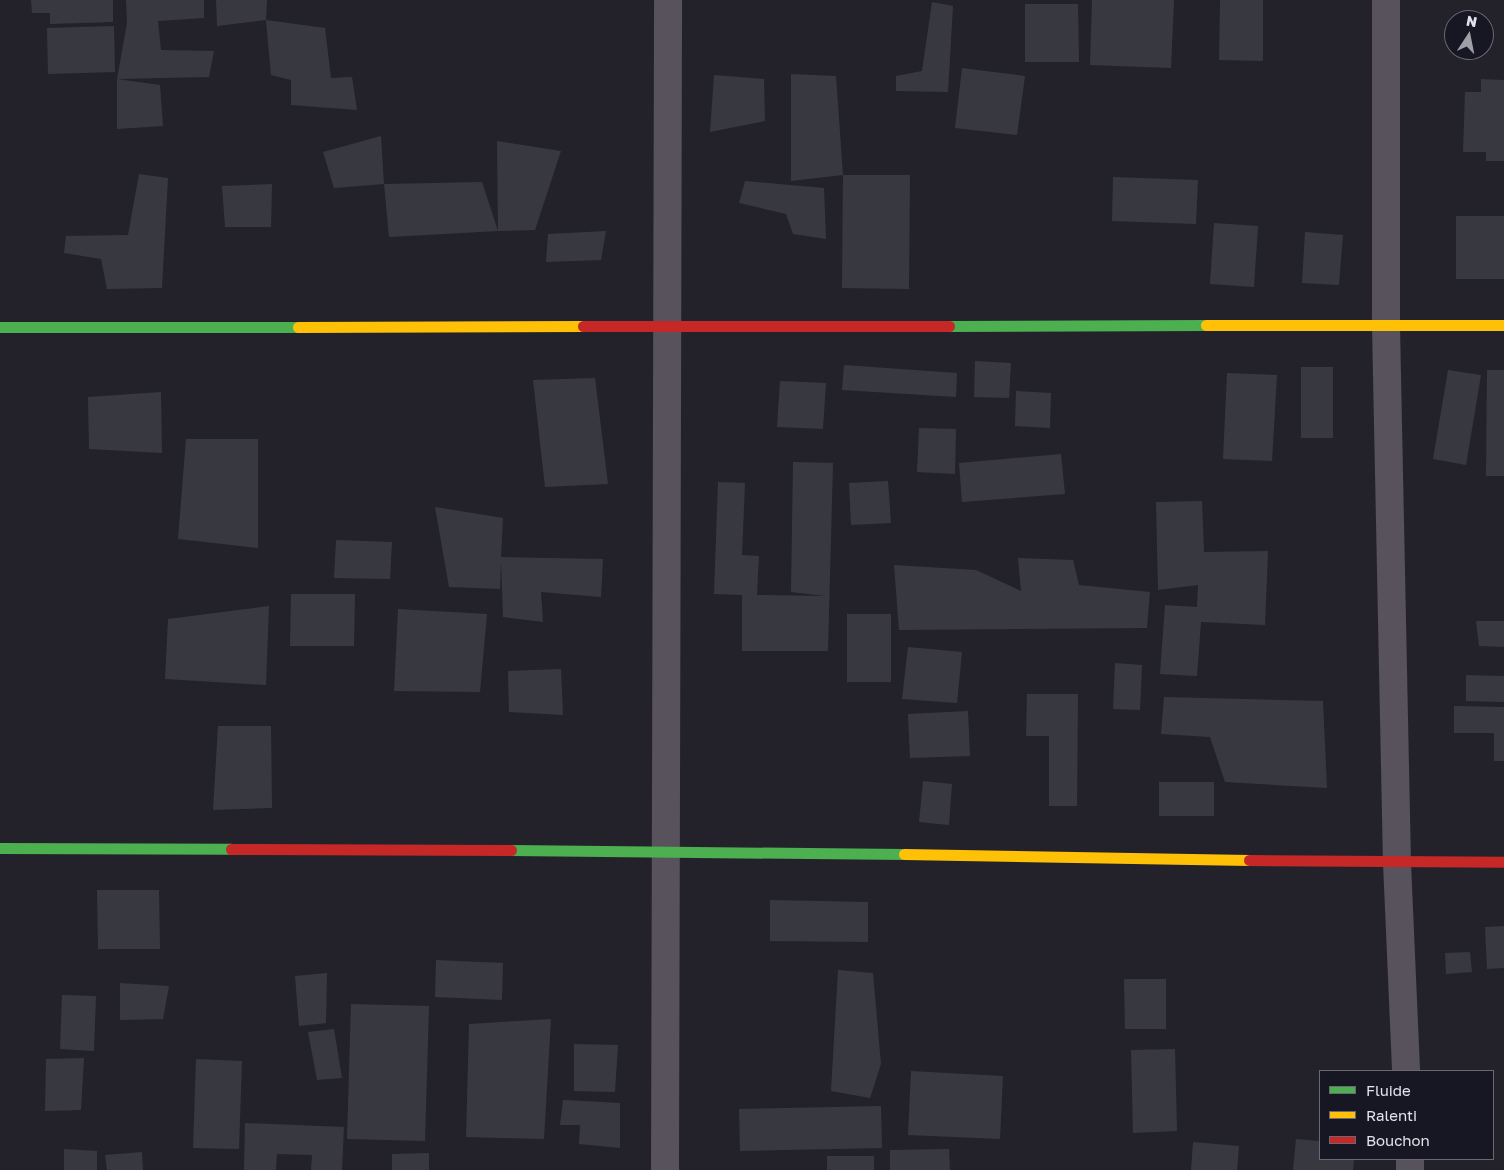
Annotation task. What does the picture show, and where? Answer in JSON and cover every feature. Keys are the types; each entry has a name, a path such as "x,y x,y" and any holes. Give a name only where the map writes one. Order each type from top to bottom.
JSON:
{"street":[{"path":"665,1170 668,0"},
{"path":"1386,0 1386,326 1396,863 1406,1070"},
{"path":"0,327 668,328 1504,325"},
{"path":"0,848 665,850 1396,863 1504,862"}],"building":[{"path":"31,0 113,0 113,22 50,24 50,13 32,13"},
{"path":"126,0 204,0 204,18 158,21 161,50 214,51 209,77 117,79 127,23"},
{"path":"216,0 267,0 266,20 217,26"},
{"path":"1092,0 1174,0 1171,68 1090,65"},
{"path":"1220,0 1263,0 1263,61 1219,60"},
{"path":"932,2 953,6 948,92 896,91 896,76 922,71"},
{"path":"1025,4 1078,4 1079,62 1025,62"},
{"path":"266,20 325,28 331,78 352,77 357,110 291,105 291,80 271,75"},
{"path":"114,26 115,72 48,74 47,28"},
{"path":"962,68 1025,76 1017,135 955,128"},
{"path":"791,74 836,76 843,175 791,181"},
{"path":"714,75 764,79 765,121 710,132"},
{"path":"117,79 160,85 163,126 117,129"},
{"path":"1481,79 1504,80 1504,161 1486,161 1486,152 1463,152 1465,92 1481,92"},
{"path":"381,136 384,184 334,188 323,152"},
{"path":"497,141 561,151 535,230 498,231"},
{"path":"139,174 168,178 162,288 107,289 101,259 64,253 66,236 128,235"},
{"path":"843,175 910,175 909,289 842,288"},
{"path":"1113,177 1198,180 1196,224 1112,221"},
{"path":"745,181 824,188 826,239 793,234 786,214 739,203"},
{"path":"482,182 498,231 389,237 384,184"},
{"path":"272,184 271,227 225,227 222,186"},
{"path":"1456,216 1504,216 1504,279 1456,279"},
{"path":"1214,223 1258,226 1254,287 1210,284"},
{"path":"606,231 601,260 546,262 548,234"},
{"path":"1305,232 1343,235 1339,285 1302,283"},
{"path":"975,361 1011,363 1009,398 974,397"},
{"path":"844,365 957,373 956,397 842,390"},
{"path":"1301,367 1333,367 1333,438 1301,438"},
{"path":"1448,370 1481,375 1466,465 1433,459"},
{"path":"1487,370 1504,370 1504,476 1486,476"},
{"path":"1227,373 1277,375 1272,461 1223,459"},
{"path":"595,378 608,484 545,487 533,380"},
{"path":"780,381 826,383 823,429 777,427"},
{"path":"1016,391 1051,393 1050,428 1015,426"},
{"path":"161,392 162,453 89,449 88,397"},
{"path":"919,428 956,429 955,474 917,472"},
{"path":"186,439 258,439 258,548 178,539"},
{"path":"1061,454 1065,494 962,502 959,463"},
{"path":"793,462 833,463 828,651 742,651 742,595 714,594 718,482 745,483 742,555 759,556 757,595 825,596 791,592"},
{"path":"888,481 891,523 851,525 849,483"},
{"path":"1202,501 1204,552 1268,551 1265,625 1201,622 1197,676 1160,674 1165,605 1197,607 1198,585 1158,590 1156,502"},
{"path":"435,507 503,518 501,557 603,559 601,597 541,592 543,622 503,617 501,562 500,589 449,587"},
{"path":"336,540 392,542 390,579 334,578"},
{"path":"1018,558 1073,560 1079,585 1150,592 1147,628 899,630 894,565 976,570 1021,591"},
{"path":"291,594 355,594 354,646 290,646"},
{"path":"269,606 266,685 165,679 168,619"},
{"path":"398,609 487,614 480,692 394,691"},
{"path":"847,614 891,614 891,682 847,682"},
{"path":"1476,621 1504,621 1504,647 1479,646"},
{"path":"908,647 962,652 957,703 902,699"},
{"path":"1115,663 1142,665 1140,710 1113,709"},
{"path":"561,669 563,715 509,712 508,671"},
{"path":"1466,675 1504,676 1504,702 1466,701"},
{"path":"1027,694 1078,694 1077,806 1049,806 1049,736 1026,736"},
{"path":"1164,697 1323,701 1327,788 1225,782 1210,737 1161,734"},
{"path":"1454,706 1504,707 1504,761 1494,761 1494,733 1454,733"},
{"path":"968,711 970,756 910,758 908,714"},
{"path":"218,726 271,726 272,808 213,810"},
{"path":"923,781 952,784 949,825 919,822"},
{"path":"1159,782 1214,782 1214,816 1159,816"},
{"path":"97,890 159,890 160,949 98,949"},
{"path":"770,900 868,902 868,942 770,941"},
{"path":"1504,926 1504,968 1487,969 1485,927"},
{"path":"1470,952 1472,972 1446,974 1445,953"},
{"path":"436,960 503,963 502,1000 435,997"},
{"path":"838,970 873,973 881,1064 870,1098 831,1091"},
{"path":"327,973 326,1023 299,1026 295,976"},
{"path":"1124,979 1166,979 1166,1029 1125,1029"},
{"path":"120,983 169,986 163,1019 120,1020"},
{"path":"62,995 96,996 94,1051 60,1049"},
{"path":"351,1004 429,1006 425,1141 347,1139"},
{"path":"551,1019 544,1139 466,1137 469,1024"},
{"path":"334,1029 342,1078 317,1080 308,1032"},
{"path":"574,1044 618,1045 615,1092 574,1091"},
{"path":"1175,1049 1177,1131 1133,1133 1131,1050"},
{"path":"84,1058 81,1110 45,1111 46,1059"},
{"path":"196,1059 242,1061 239,1149 193,1148"},
{"path":"911,1071 1003,1076 1000,1139 908,1135"},
{"path":"563,1100 620,1103 620,1148 579,1144 580,1125 560,1125"},
{"path":"881,1106 882,1148 740,1151 739,1109"},
{"path":"245,1123 344,1127 342,1170 311,1170 312,1155 277,1154 276,1170 244,1170"},
{"path":"1296,1139 1319,1141 1319,1160 1354,1160 1353,1170 1293,1170"},
{"path":"1193,1142 1239,1146 1237,1170 1191,1170"},
{"path":"64,1149 97,1151 97,1170 64,1170"},
{"path":"949,1149 950,1170 890,1170 890,1150"},
{"path":"142,1152 143,1170 107,1170 105,1155"},
{"path":"429,1153 429,1170 392,1170 392,1154"},
{"path":"827,1156 874,1156 874,1170 827,1170"}],"traffic: fast":[{"path":"949,326 1206,325"},
{"path":"0,327 298,327"},
{"path":"0,848 231,849"},
{"path":"511,850 904,854"}],"traffic: slow":[{"path":"1206,325 1504,325"},
{"path":"298,327 583,326"},
{"path":"904,854 1249,860"}],"traffic: jam":[{"path":"583,326 949,326"},
{"path":"231,849 511,850"},
{"path":"1249,860 1504,862"}]}
